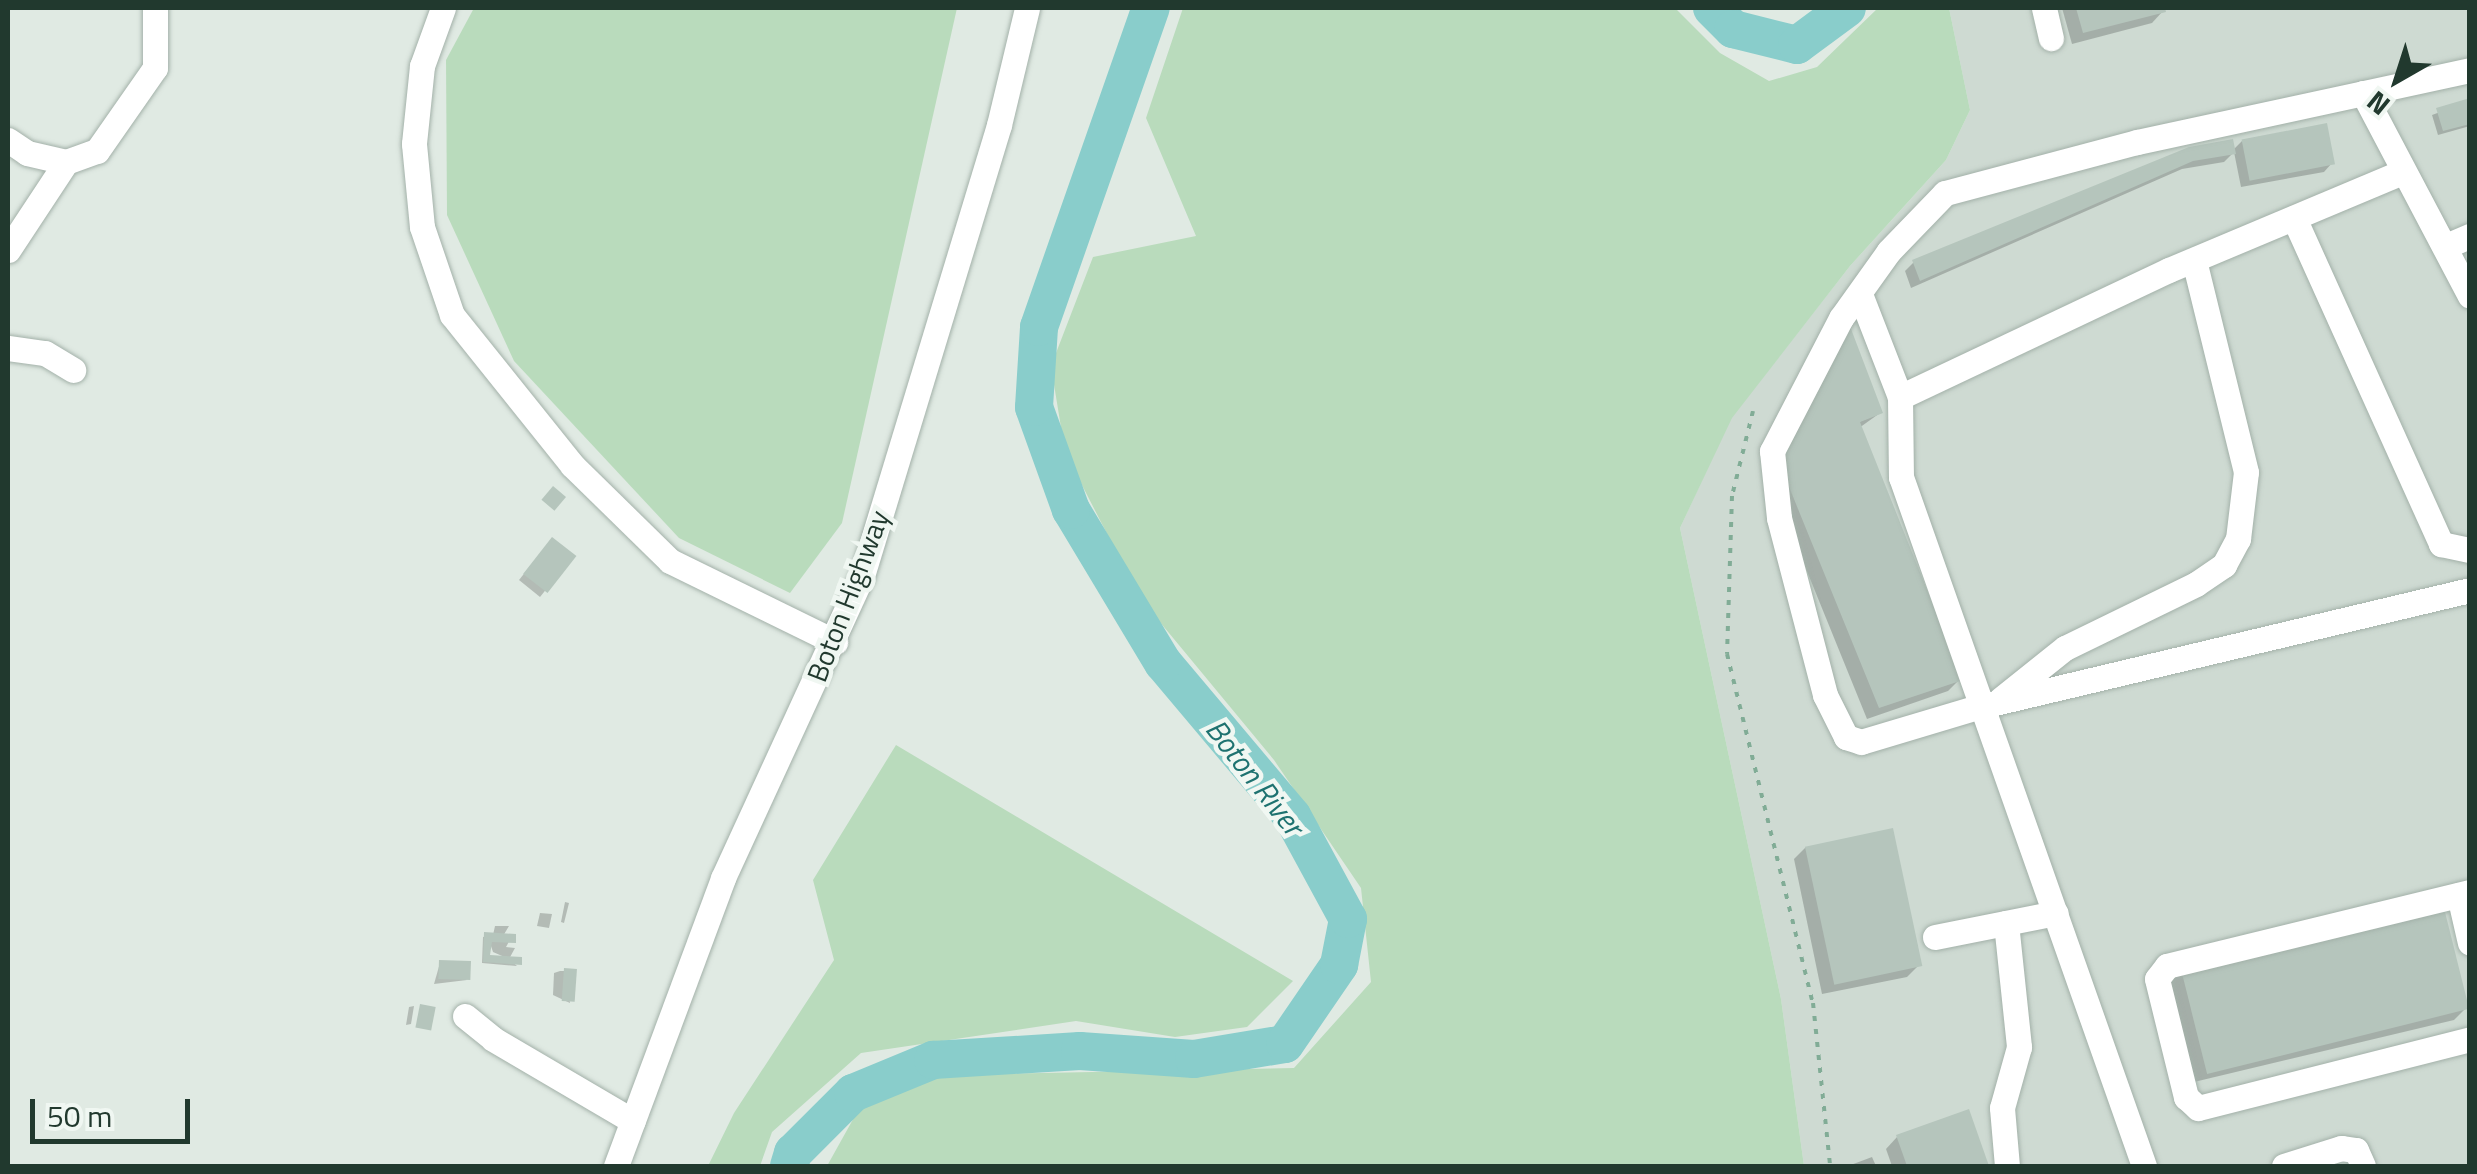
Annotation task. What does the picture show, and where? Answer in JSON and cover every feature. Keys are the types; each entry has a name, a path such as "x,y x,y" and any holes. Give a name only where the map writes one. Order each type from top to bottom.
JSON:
{"street":[{"path":"8,140 27,153 66,162 97,151 135,105 154,68 155,8"},
{"path":"442,8 422,66 414,144 422,227 452,315 572,465 670,561 836,642"},
{"name":"Boton Highway","path":"616,1166 723,878 836,642 862,576 999,126 1026,8"},
{"path":"2044,8 2051,38"},
{"path":"2470,70 2137,142 1945,193 1889,251 1817,354 1772,451 1779,518 1824,695 1846,738 1860,742 1988,704 2470,590"},
{"path":"2363,93 2402,172 2458,241 2470,296"},
{"path":"8,250 66,162"},
{"path":"1900,396 2194,260 2402,172"},
{"path":"2294,218 2441,544 2470,550"},
{"path":"1988,704 2065,648 2196,584 2224,565 2238,540 2246,472 2194,260"},
{"path":"1860,294 1900,396 1901,476 1988,704 2144,1166"},
{"path":"8,348 46,353 73,370"},
{"path":"2470,943 2464,893 2167,966 2157,979 2186,1097 2198,1108 2470,1039"},
{"path":"1935,938 2056,913"},
{"path":"2006,923 2019,1047 2002,1108 2007,1166"},
{"path":"465,1016 492,1039 633,1121"},
{"path":"2284,1166 2341,1148 2356,1150 2363,1166"}],"path":[{"path":"1752,411 1732,496 1727,654 1813,1003 1830,1166"}],"shaded area":[{"path":"1949,8 2469,8 2469,1166 1804,1166 1781,999 1680,528 1731,418 1850,266 1946,160 1970,110"}],"green space":[{"path":"474,8 957,8 842,523 790,593 679,538 514,361 447,215 446,60"},
{"path":"1183,8 1675,8 1720,53 1769,81 1817,67 1878,8 1949,8 1970,110 1946,160 1850,266 1732,418 1680,528 1781,999 1804,1166 827,1166 861,1105 938,1075 1294,1068 1371,982 1361,888 1274,760 1140,598 1065,452 1051,366 1093,257 1196,236 1146,118"},
{"path":"896,745 1293,981 1247,1027 1175,1037 1076,1021 861,1053 772,1132 760,1166 708,1166 734,1113 834,960 813,880"}],"building":[{"path":"2076,8 2165,8 2166,12 2083,33"},
{"path":"2470,98 2470,124 2443,131 2436,108"},
{"path":"2327,123 2335,164 2250,181 2242,140"},
{"path":"2233,139 2236,154 2193,161 1920,281 1912,260 2189,147"},
{"path":"1848,321 1883,413 1860,422 1963,680 1879,708 1774,450"},
{"path":"553,486 566,497 554,511 541,500"},
{"path":"552,537 576,556 547,593 523,574"},
{"path":"1893,828 1922,966 1834,985 1805,847"},
{"path":"2443,904 2469,1009 2207,1074 2181,969"},
{"path":"484,932 516,934 516,943 492,942 490,955 522,957 522,965 483,962"},
{"path":"439,960 471,961 470,980 438,979"},
{"path":"564,968 577,969 575,1002 562,1001"},
{"path":"420,1004 436,1007 431,1031 415,1028"},
{"path":"1969,1109 1989,1166 1907,1166 1896,1135"}],"waterway":[{"name":"Boton River","path":"789,1166 793,1153 853,1093 933,1060 1080,1051 1194,1059 1285,1044 1339,965 1348,919 1292,816 1163,663 1071,510 1034,407 1039,327 1151,8"},
{"name":"Boton River","path":"1712,8 1733,29 1797,45 1847,8"}]}
